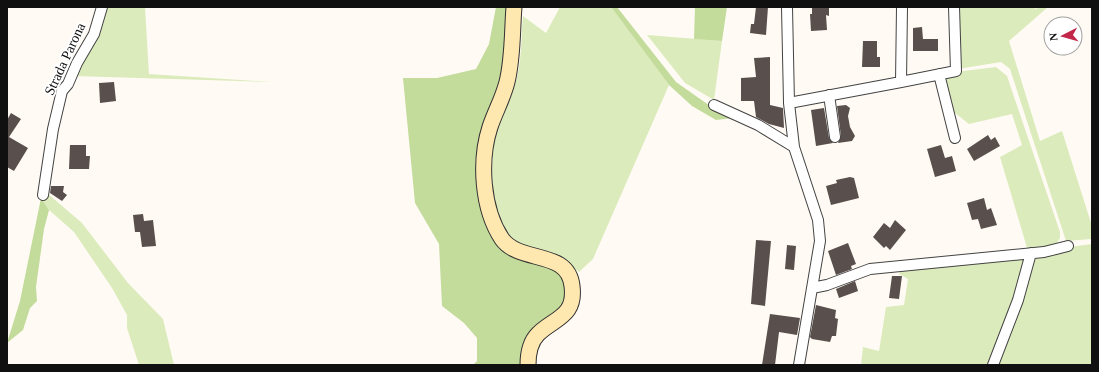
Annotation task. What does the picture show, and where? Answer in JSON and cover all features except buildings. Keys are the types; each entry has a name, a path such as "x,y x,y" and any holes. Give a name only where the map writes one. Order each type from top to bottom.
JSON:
{"street":[{"name":"Strada Parona","path":"43,195 53,129 62,91 68,84 77,64 94,34 102,7"},
{"path":"514,7 507,82 490,128 486,146 484,163 487,196 491,213 503,240 514,250 554,261 563,267 570,276 573,287 572,300 568,312 538,334 531,345 528,365"},
{"path":"787,7 789,103 794,147 818,220 820,232 820,242 799,365"},
{"path":"901,82 902,7"},
{"path":"789,103 956,71 954,7"},
{"path":"939,74 955,138"},
{"path":"829,95 835,137"},
{"path":"714,105 758,125 794,147"},
{"path":"812,288 827,285 870,269 1030,253 1068,246"},
{"path":"993,365 1018,300 1030,253"}],"green space":[{"path":"102,7 145,7 149,74 272,82 72,76"},
{"path":"496,7 510,7 507,60 481,173 500,241 551,266 565,279 568,297 525,365 473,365 477,361 477,338 464,323 442,306 439,244 415,203 403,78 437,78 476,69 489,44"},
{"path":"560,7 611,7 669,85 593,259 579,272 560,257 530,251 512,241 504,231 499,219 493,187 492,170 494,139 499,121 513,90 519,69 523,16 546,33"},
{"path":"611,7 617,7 676,82 713,108 734,118 716,120 692,106 669,85"},
{"path":"695,7 727,7 722,41 694,39"},
{"path":"958,7 1032,7 1036,9 1038,7 1048,7 1009,41 1040,141 1062,131 1092,226 1092,239 1066,241 1010,69 1001,62 958,69"},
{"path":"647,35 722,41 714,100 685,83"},
{"path":"996,67 1007,76 1060,232 1060,238 1054,247 1028,251 1000,157 1022,145 1012,114 969,124 950,109 939,74"},
{"path":"47,193 82,223 128,283 163,319 174,365 139,365 127,328 127,315 112,288 74,232 49,210 41,198"},
{"path":"41,198 49,210 44,229 36,287 37,301 30,308 23,330 7,343 20,301"},
{"path":"1092,244 1092,365 861,365 863,347 879,351 886,307 904,305 908,279 899,274 901,269"}]}
